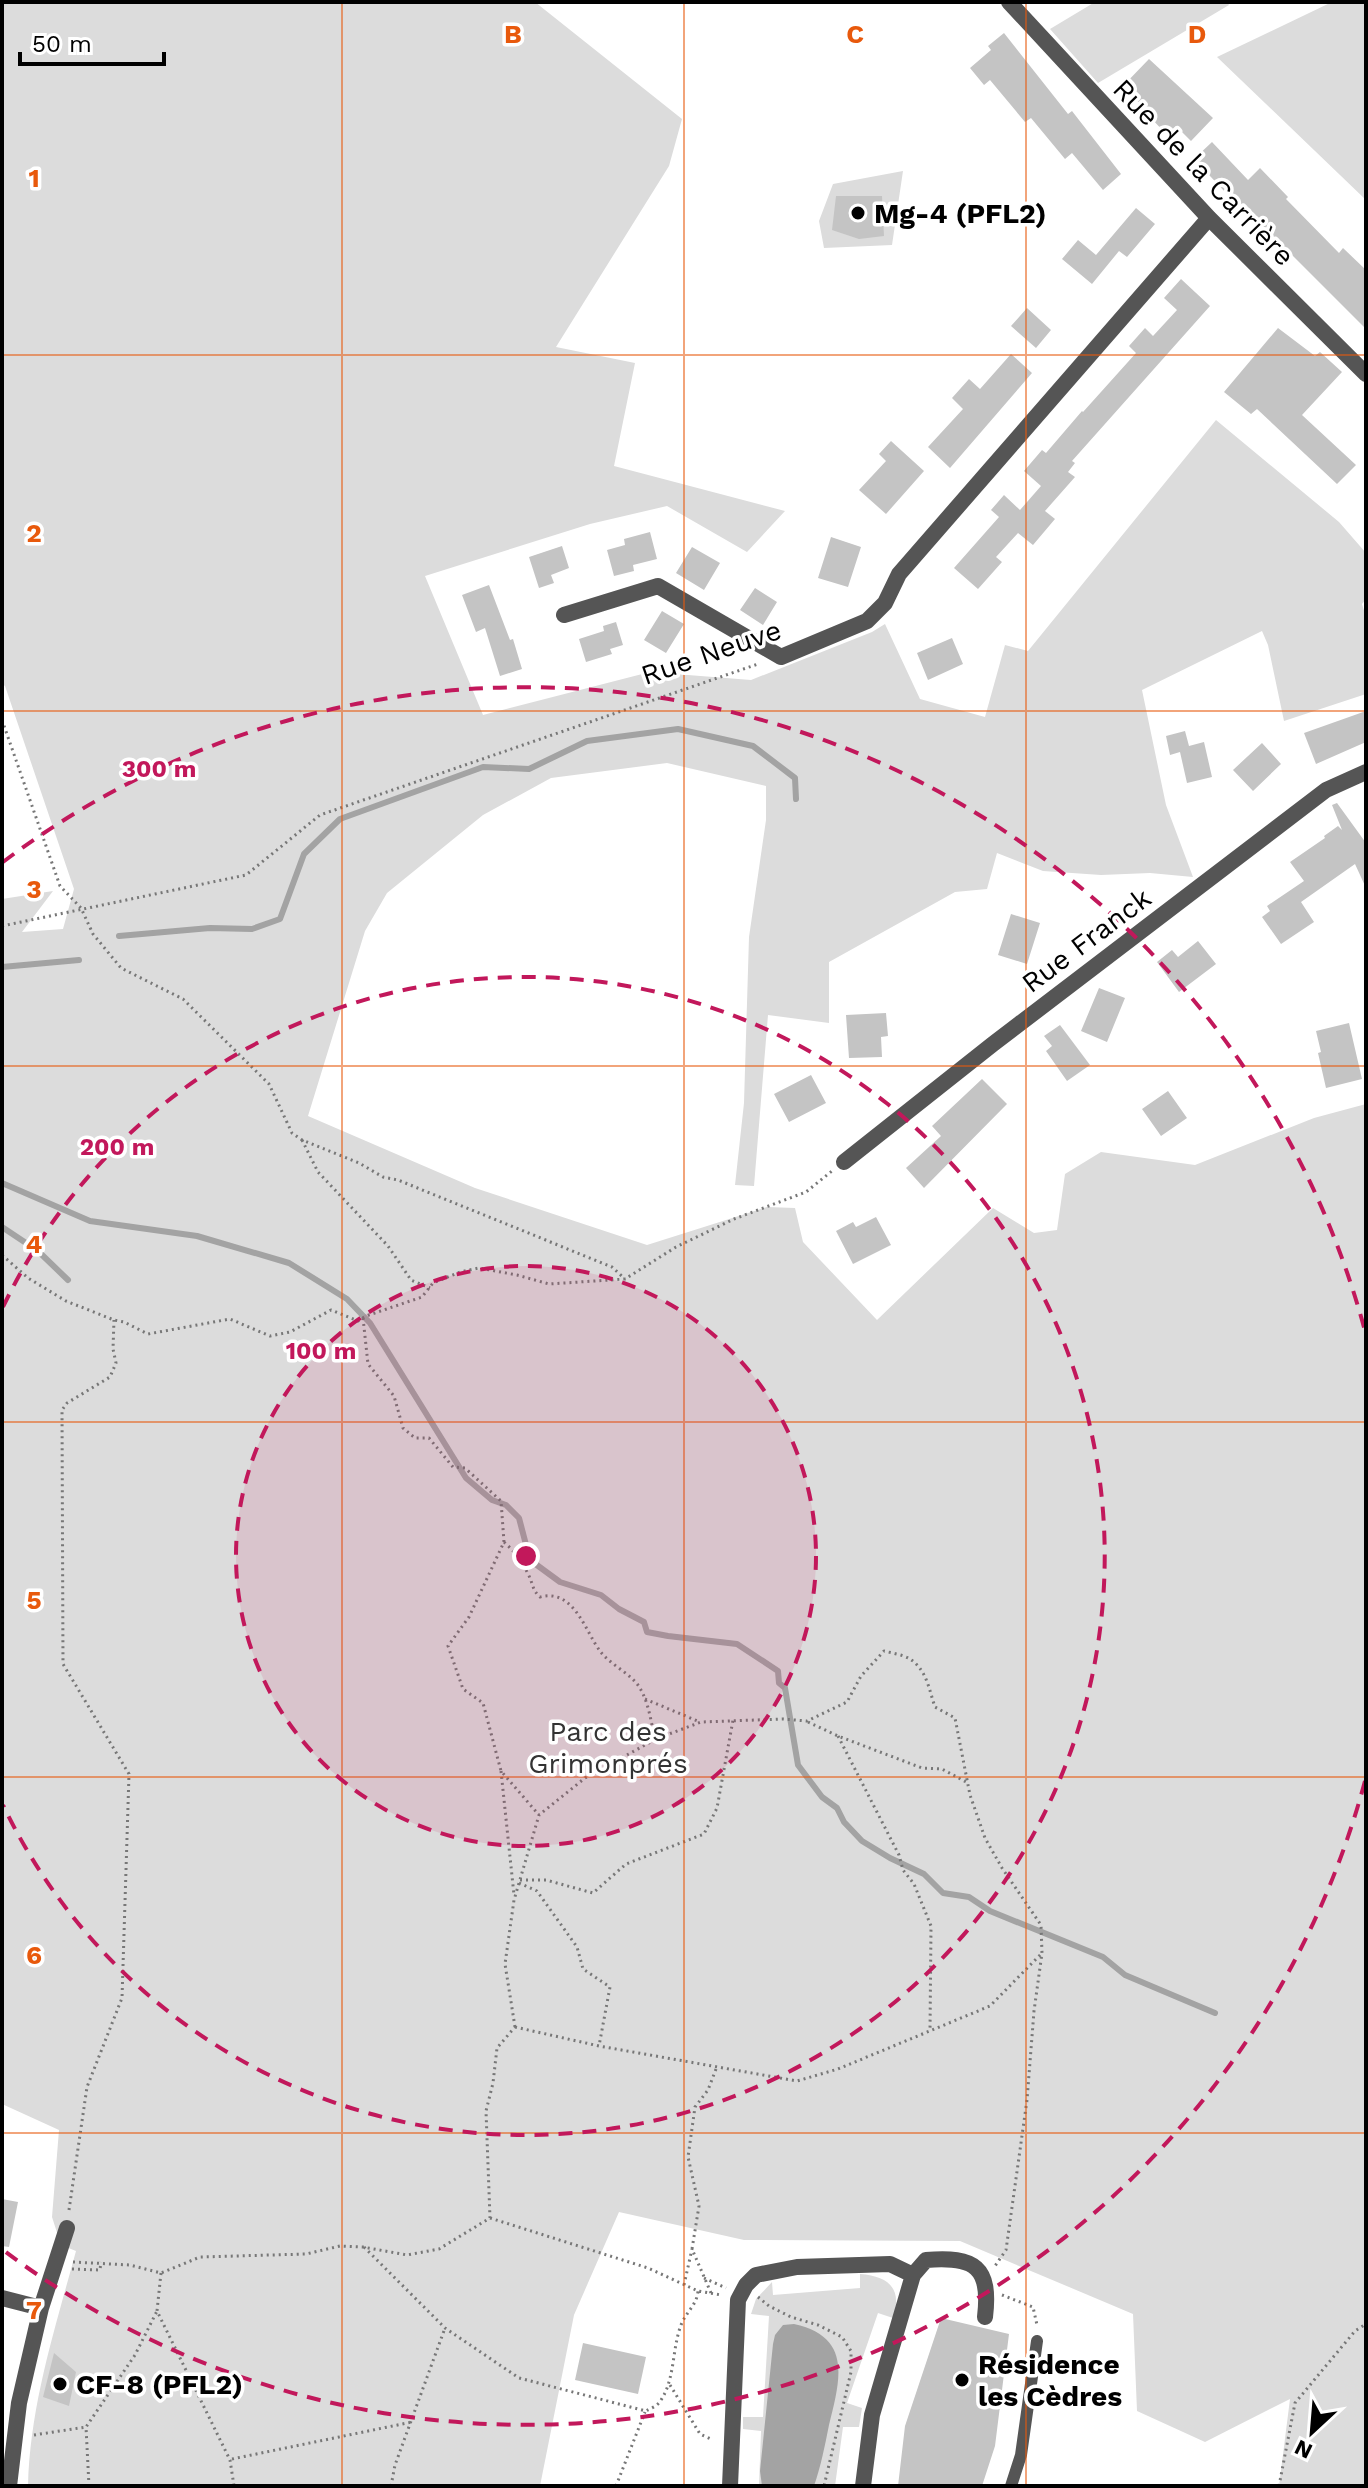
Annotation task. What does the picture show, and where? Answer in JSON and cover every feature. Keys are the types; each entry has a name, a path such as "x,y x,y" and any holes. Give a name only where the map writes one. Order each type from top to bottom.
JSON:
{"street":[{"name":"Rue de la Carrière","path":"1009,2 1209,218 1366,374"},
{"name":"Rue Neuve","path":"781,657 867,621 885,603 899,574 1209,218"},
{"path":"564,615 658,586 781,657"},
{"name":"Rue Franck","path":"844,1162 1326,790 1366,772"},
{"path":"9,2486 19,2403 41,2308 67,2228"},
{"path":"863,2486 872,2415 913,2275 926,2260 945,2258 965,2262 980,2271 986,2285 985,2317"},
{"path":"730,2486 741,2293 756,2275 797,2267 890,2264 913,2275"},
{"path":"2,2298 41,2308"}],"lane":[{"path":"1011,2486 1021,2455 1037,2341"}],"path":[{"name":"Rue Neuve","path":"2,926 246,875 320,815 781,657"},
{"path":"2,720 60,886 81,908 93,934 121,968 183,999 269,1084 292,1133 383,1177 398,1180 612,1267 625,1279"},
{"path":"302,1140 318,1172 388,1246 411,1280 430,1288"},
{"path":"2,1255 28,1278 66,1301 148,1334 230,1319 270,1336 290,1332 331,1310 358,1321 422,1297 433,1283 479,1268 549,1284 625,1279 676,1247 734,1219 806,1192 844,1162"},
{"path":"363,1317 368,1364 394,1396 403,1428 415,1438 429,1438 453,1467 465,1468 501,1503 504,1542 469,1617 448,1646 463,1689 483,1703 501,1771 514,1900"},
{"path":"67,2228 87,2087 122,1998 129,1774 63,1664 62,1410 67,1403 110,1377 116,1363 114,1320"},
{"path":"504,1542 515,1552 530,1577 533,1591 540,1597 551,1594 565,1601 586,1623 600,1652 640,1687 656,1739"},
{"path":"807,1721 847,1702 861,1676 884,1651 910,1659 930,1684 935,1707 955,1718 970,1795 985,1838 1041,1925 1042,1953 1027,2100 1006,2250 986,2285 1033,2307 1038,2321 1037,2341"},
{"path":"645,1699 701,1722"},
{"path":"490,2218 486,2111 497,2048 515,2027 505,1964 514,1900 539,1815 585,1778 656,1739 701,1722 799,1719 922,1768 942,1769 968,1783"},
{"path":"520,1882 546,1880 593,1893 626,1864 704,1834 717,1808 733,1720"},
{"path":"838,1736 899,1855 903,1870 914,1884 931,1926 930,2031"},
{"path":"501,1771 539,1815"},
{"path":"520,1882 537,1891 577,1947 583,1969 610,1987 599,2046"},
{"path":"515,2027 599,2046 797,2081 838,2069 990,2006 1042,1953"},
{"path":"684,2285 699,2206 688,2157 695,2107 708,2090 717,2067"},
{"path":"56,2265 101,2262 161,2273 200,2257 306,2254 340,2246 407,2255 439,2249 490,2218 648,2268 698,2291 741,2293"},
{"path":"363,2247 445,2328 519,2378 646,2411"},
{"path":"692,2249 711,2293"},
{"path":"56,2265 100,2270 101,2262"},
{"path":"89,2486 86,2427 135,2355 157,2311 161,2273"},
{"path":"703,2278 791,2317 818,2325 842,2337 851,2351 851,2372 824,2486"},
{"path":"616,2486 646,2411 660,2403 669,2383 675,2344 683,2319 698,2301 698,2291"},
{"path":"157,2311 230,2460 234,2486"},
{"path":"1279,2486 1295,2403 1355,2331 1366,2324"},
{"path":"391,2486 395,2465 445,2328"},
{"path":"669,2383 700,2434 709,2440 732,2441"},
{"path":"230,2460 412,2422"},
{"path":"15,2438 86,2427"}],"green space":[{"name":"Parc des Grimonprés","path":"2,2 535,2 682,119 669,166 556,347 635,363 614,466 785,511 747,552 667,506 590,524 425,576 483,715 650,672 751,680 885,624 920,699 985,717 1005,645 1028,651 1216,420 1339,522 1366,553 1366,599 1362,604 1366,617 1366,694 1284,721 1268,645 1262,631 1142,690 1166,805 1193,877 1043,871 997,853 987,889 955,892 829,962 829,1023 768,1015 754,1186 735,1185 744,1103 749,937 766,820 766,786 667,763 551,778 483,815 387,893 365,931 308,1116 475,1188 647,1245 767,1207 795,1208 803,1242 877,1320 993,1208 1034,1233 1057,1230 1065,1174 1101,1152 1195,1165 1314,1118 1366,1104 1366,2486 1279,2486 1290,2399 1205,2442 1137,2411 1133,2314 960,2241 744,2240 619,2212 574,2315 540,2486 28,2486 33,2426 52,2338 76,2251 61,2245 52,2217 59,2130 2,2104 2,899 53,891 22,932 63,929 74,889 2,684"},
{"path":"1095,2 1227,2 1229,5 1098,83 1050,29"},
{"path":"1332,2 1366,2 1366,200 1217,57"},
{"path":"903,171 892,245 824,248 819,221 833,184"},
{"path":"860,2274 878,2278 891,2286 896,2308 893,2318 878,2313 847,2403 862,2408 859,2427 843,2427 835,2486 759,2486 761,2431 743,2429 743,2417 763,2417 769,2316 751,2314 756,2299 772,2282 773,2295 860,2288"}],"shaded area":[{"path":"794,2324 813,2330 826,2339 834,2350 838,2362 836,2392 814,2486 762,2486 760,2471 773,2344 775,2335 783,2325"}],"building":[{"path":"1004,33 1068,114 1072,111 1121,174 1103,190 1072,153 1065,159 1031,118 1025,122 990,80 984,85 970,68 991,50 988,46"},
{"path":"1149,59 1213,118 1191,141 1176,126 1167,135 1150,117 1152,115 1122,87"},
{"path":"1212,142 1248,180 1260,168 1339,253 1343,248 1366,270 1366,329 1261,224 1258,227 1194,159"},
{"name":"Mg-4 (PFL2)","path":"836,196 882,196 884,236 859,239 832,230"},
{"path":"1136,208 1155,224 1127,257 1119,251 1092,284 1062,259 1078,240 1096,255"},
{"path":"1181,279 1210,306 1072,461 1075,463 1068,472 1075,477 1045,511 1055,519 1033,545 1018,533 996,557 1002,562 978,589 954,568 999,517 991,510 1004,495 1020,510 1041,486 1024,471 1042,450 1046,453 1136,353 1129,346 1145,328 1153,336 1177,310 1164,298"},
{"path":"1027,308 1051,330 1036,348 1011,326"},
{"path":"1278,328 1315,356 1320,352 1342,372 1302,415 1356,465 1337,484 1257,409 1251,414 1224,392"},
{"path":"1011,354 1032,373 950,468 928,447 963,409 952,398 969,379 980,389"},
{"path":"891,441 924,471 886,514 859,490 886,461 879,454"},
{"path":"650,532 657,559 633,565 634,571 614,576 607,550 625,545 624,539"},
{"path":"831,537 861,547 848,587 818,578"},
{"path":"562,546 569,568 551,575 554,583 539,588 529,557"},
{"path":"692,547 720,563 704,590 676,573"},
{"path":"489,585 510,640 513,639 522,669 500,676 485,628 476,632 462,595"},
{"path":"755,588 777,602 763,625 740,610"},
{"path":"662,611 684,624 666,653 644,640"},
{"path":"616,622 623,645 610,649 612,654 586,662 579,639 604,631 603,626"},
{"path":"952,638 963,664 928,680 917,653"},
{"path":"1366,711 1366,742 1316,764 1304,733"},
{"path":"1185,731 1189,746 1204,742 1212,777 1187,783 1180,752 1170,755 1166,736"},
{"path":"1262,743 1281,764 1253,791 1233,770"},
{"path":"1337,803 1366,843 1366,888 1355,864 1301,902 1314,922 1281,944 1262,917 1270,911 1267,906 1304,881 1290,862 1338,826 1342,830 1332,805"},
{"path":"1011,914 1040,923 1027,964 998,955"},
{"path":"1198,941 1216,964 1179,992 1157,962 1172,950 1178,957"},
{"path":"1099,988 1125,998 1107,1042 1081,1031"},
{"path":"886,1013 888,1036 881,1037 882,1057 849,1058 846,1015"},
{"path":"1349,1023 1362,1079 1326,1088 1316,1031"},
{"path":"1060,1025 1090,1065 1067,1081 1046,1051 1052,1046 1044,1036"},
{"path":"811,1075 826,1103 789,1122 774,1094"},
{"path":"982,1079 1007,1104 924,1188 906,1168 941,1136 932,1126"},
{"path":"1168,1091 1187,1118 1161,1136 1142,1109"},
{"path":"876,1217 891,1245 853,1264 836,1231 853,1222 856,1227"},
{"path":"2,2199 18,2202 9,2247 2,2246"},
{"name":"Résidence les Cèdres","path":"941,2318 1009,2334 995,2446 982,2486 898,2486 905,2426"},
{"path":"583,2343 646,2357 638,2394 575,2380"},
{"name":"CF-8 (PFL2)","path":"54,2353 76,2372 69,2406 43,2397"}],"waterway":[{"path":"119,936 210,928 252,929 280,919 304,854 340,819 483,767 529,769 587,741 678,729 753,746 795,778 796,799"},
{"path":"2,967 79,960"},
{"path":"2,1183 90,1221 197,1236 289,1263 347,1299 370,1323 466,1478 492,1500 506,1505 519,1518 530,1560 560,1582 601,1595 644,1622 647,1632 737,1644 778,1671 779,1683 785,1688 798,1765 862,1841 924,1874 943,1893 969,1897 990,1911 1103,1957 1125,1975 1215,2013"},
{"path":"2,1227 38,1251 68,1280"}],"place":[{"name":"Mg-4 (PFL2)","path":"858,213"},
{"name":"Résidence les Cèdres","path":"962,2380"},
{"name":"CF-8 (PFL2)","path":"60,2384"}]}
